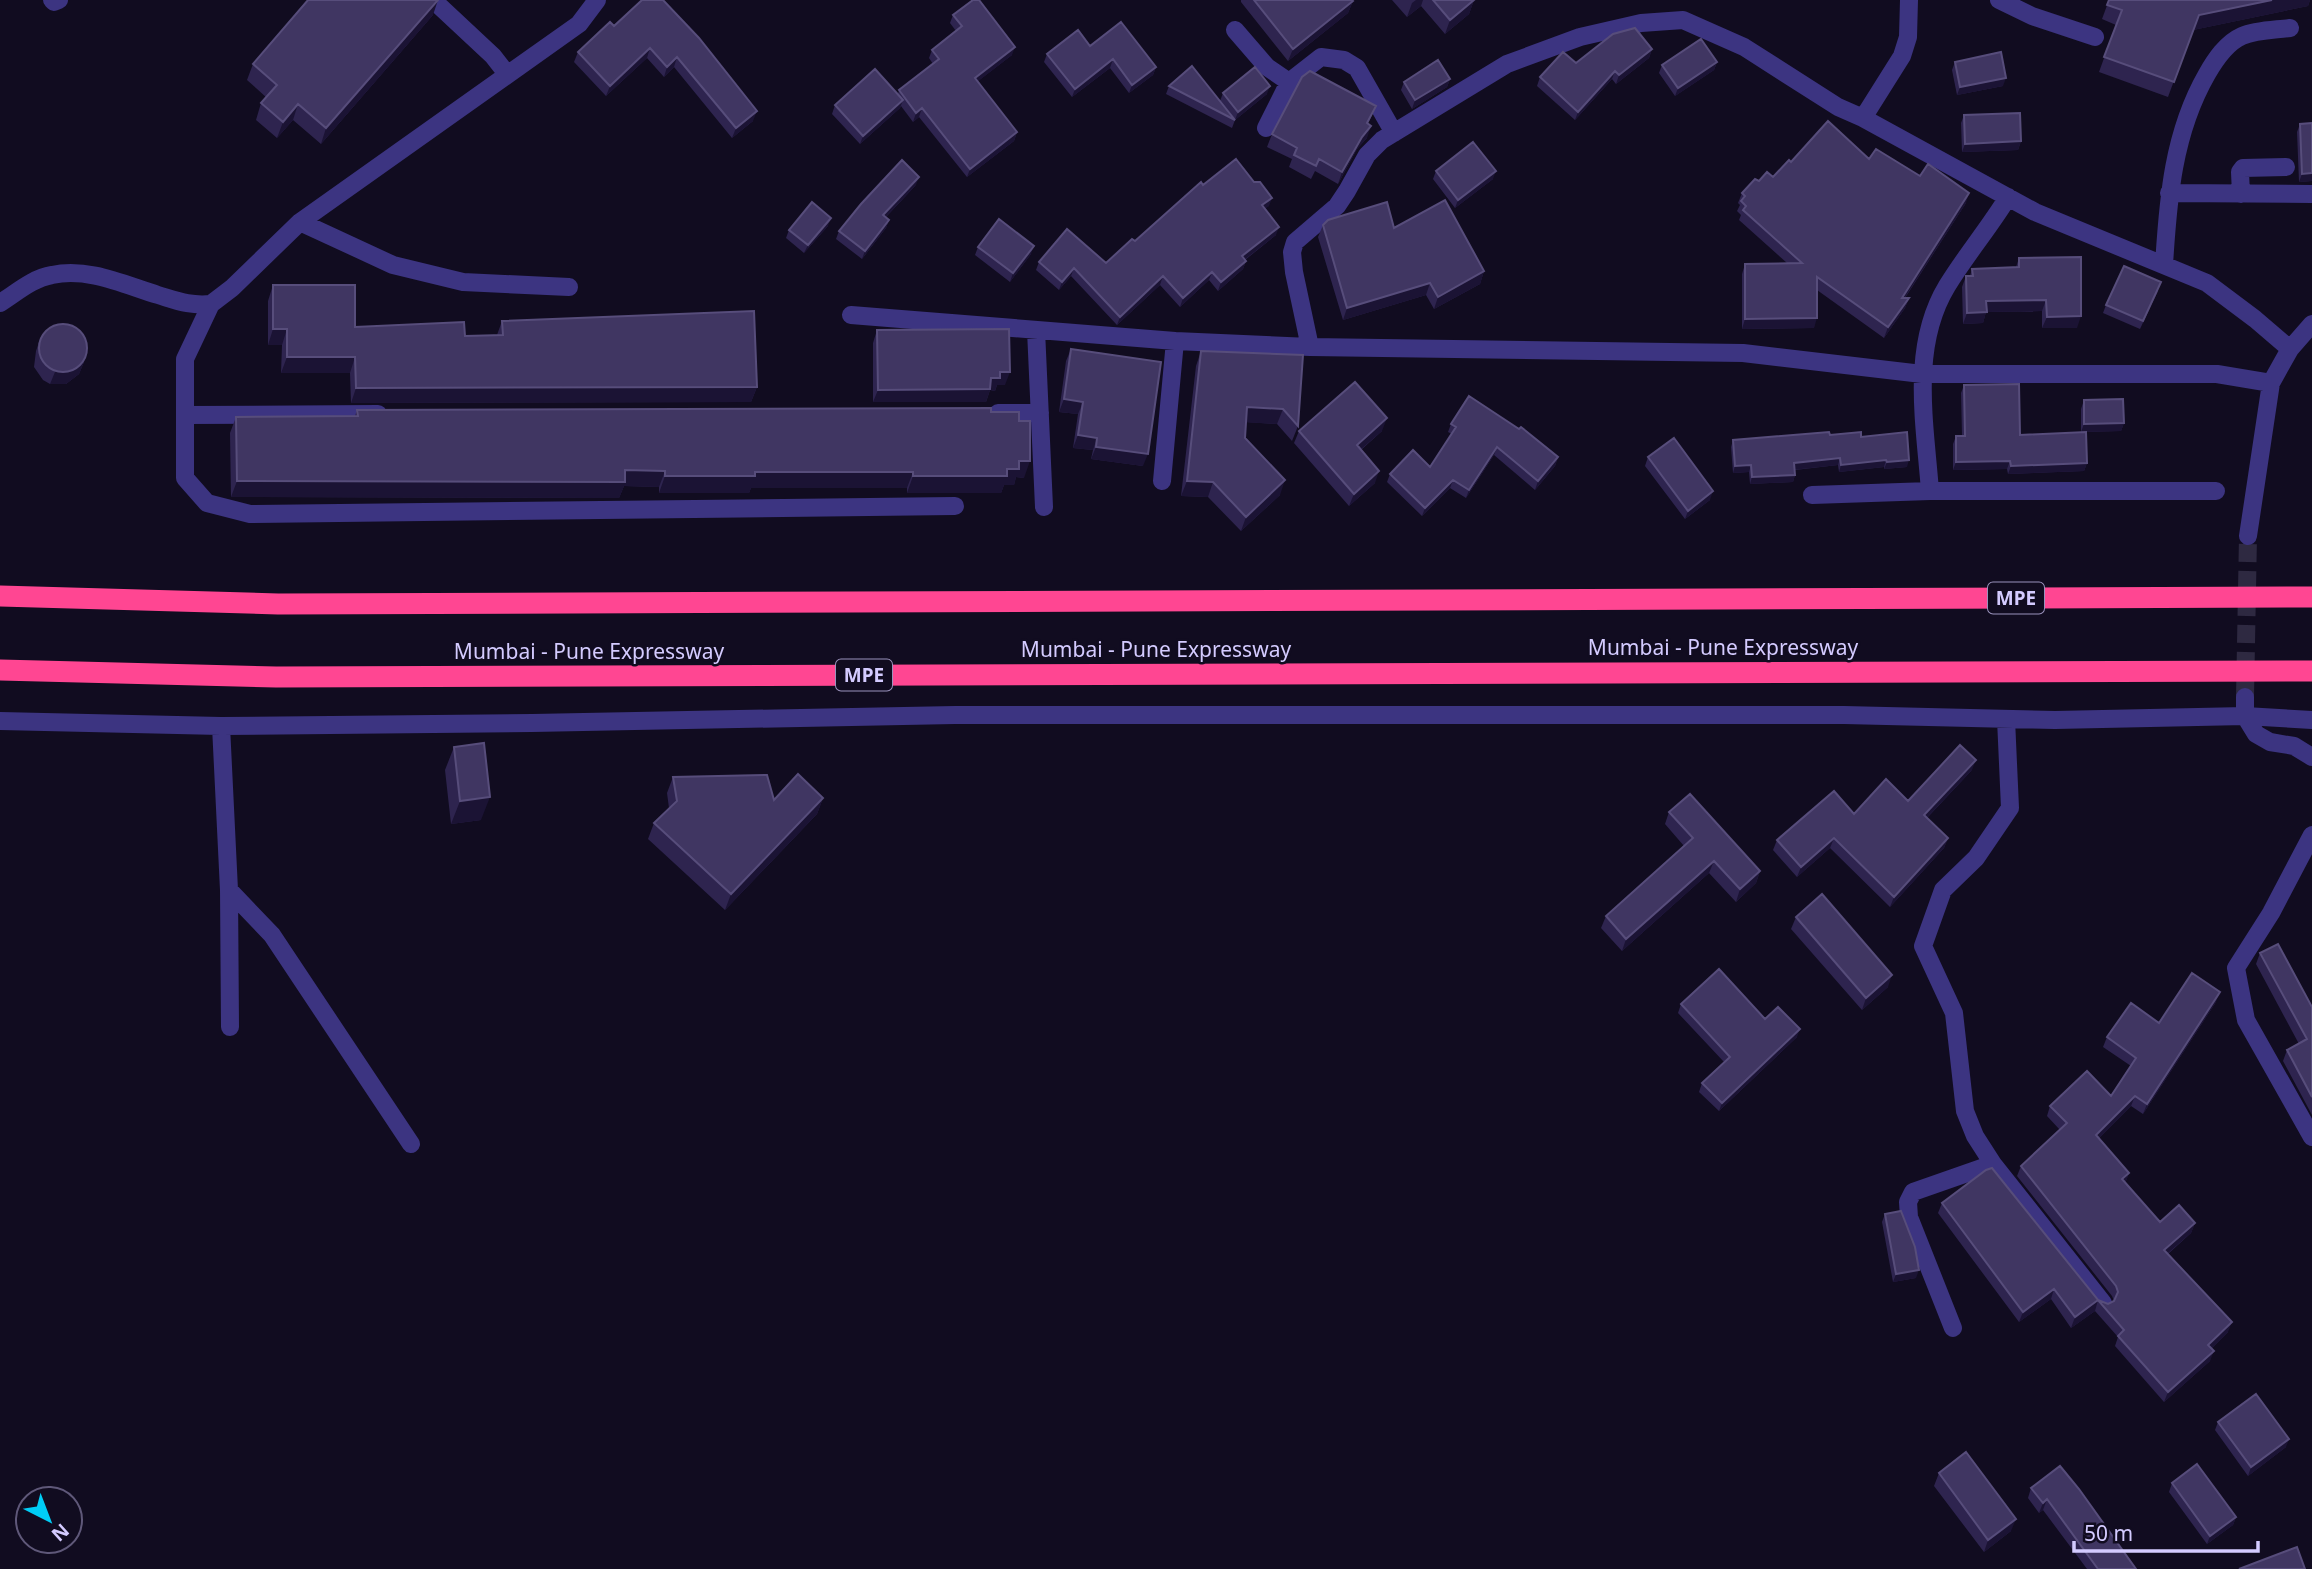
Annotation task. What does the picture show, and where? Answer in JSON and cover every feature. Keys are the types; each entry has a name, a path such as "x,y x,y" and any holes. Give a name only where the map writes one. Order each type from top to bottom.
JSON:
{"highway":[{"name":"MPE","path":"0,596 278,604 2312,597"},
{"name":"Mumbai - Pune Expressway","path":"0,670 276,677 2312,671"}],"street":[{"path":"52,0 59,0"},
{"path":"433,0 493,56 507,74"},
{"path":"597,0 579,24 300,222 232,288 211,304 185,359 185,478 207,503 250,514 955,506"},
{"path":"1863,118 1902,56 1908,37 1909,0"},
{"path":"1999,0 2032,16 2095,37"},
{"path":"1310,347 1294,272 1292,252 1295,242 1337,206 1367,155 1382,140 1507,65 1580,37 1642,23 1682,20 1744,47 1838,107 2035,212 2207,283 2290,349"},
{"path":"2164,265 2169,193 2180,135 2197,91 2217,56 2242,36 2290,28"},
{"path":"1236,30 1267,67 1289,82"},
{"path":"1266,128 1289,82 1321,57 1344,60 1357,68 1394,133"},
{"path":"2241,194 2240,172 2243,168 2286,167"},
{"path":"2169,193 2312,194"},
{"path":"1930,491 1922,374 1932,318 1946,287 2008,197"},
{"path":"300,222 393,265 463,282 569,287"},
{"path":"0,303 34,281 70,273 92,274 193,306 211,304"},
{"path":"851,315 1175,341 1310,347 1743,353 1922,374 2217,374 2271,383"},
{"path":"1036,330 1044,507"},
{"path":"2248,536 2271,383 2290,349 2309,331"},
{"path":"1162,481 1175,341"},
{"path":"986,413 1040,413"},
{"path":"185,415 401,414"},
{"path":"1812,495 1930,491 2216,491"},
{"path":"2245,697 2245,716 2256,734 2270,742 2294,746 2312,757"},
{"path":"0,721 221,726 955,715 1844,715 2007,719 2245,716 2312,720"},
{"path":"2007,719 2010,808 1976,858 1942,890 1923,946 1954,1013 1965,1111 1975,1136 1993,1164 2103,1303"},
{"path":"221,726 229,890 230,1027"},
{"path":"2312,835 2271,912 2236,968 2246,1020 2312,1137"},
{"path":"229,890 272,935 411,1144"},
{"path":"1953,1328 1909,1217 1908,1202 1913,1192 1993,1164"}],"building":[{"path":"308,0 438,0 326,128 298,104 283,122 261,103 277,85 253,64"},
{"path":"642,0 663,0 699,38 757,111 736,128 677,57 667,67 650,48 610,86 578,52 610,22 614,26"},
{"path":"973,0 979,0 1015,47 975,78 1017,132 970,169 922,108 916,113 899,90 939,59 932,50 962,26 953,15"},
{"path":"1254,0 1352,0 1353,1 1293,49"},
{"path":"1433,0 1474,0 1450,20"},
{"path":"2109,0 2272,0 2199,15 2174,82 2104,57 2122,10 2107,5"},
{"path":"1121,22 1156,67 1132,85 1113,59 1075,89 1047,54 1078,30 1090,46"},
{"path":"1635,28 1652,49 1619,75 1615,71 1578,112 1540,77 1563,52 1576,63 1613,34"},
{"path":"1701,39 1717,62 1678,88 1662,65"},
{"path":"2001,52 2006,78 1960,87 1955,62"},
{"path":"1438,60 1450,79 1415,100 1404,82"},
{"path":"1192,66 1235,120 1169,86"},
{"path":"1255,67 1270,86 1238,112 1223,93"},
{"path":"875,69 903,100 863,136 835,105"},
{"path":"1310,71 1376,106 1367,123 1371,126 1342,172 1319,159 1316,166 1294,155 1297,148 1272,134 1302,77"},
{"path":"2020,113 2021,141 1965,144 1964,115"},
{"path":"1828,121 1869,159 1876,149 1920,176 1928,164 1969,193 1902,298 1909,298 1888,327 1817,277 1817,318 1745,319 1745,264 1802,263 1743,210 1746,206 1741,201 1745,196 1742,193 1755,179 1759,181 1767,172 1773,177 1789,160 1791,162"},
{"path":"2312,123 2312,173 2302,174 2300,124"},
{"path":"1473,142 1496,171 1458,200 1436,171"},
{"path":"1236,159 1254,182 1260,182 1272,198 1262,205 1279,227 1242,256 1246,261 1221,282 1212,272 1183,298 1163,276 1120,317 1074,268 1062,282 1039,262 1067,229 1106,263 1201,182 1203,185"},
{"path":"902,160 919,177 883,215 889,220 865,251 839,231"},
{"path":"1445,200 1484,271 1438,297 1430,283 1347,308 1323,225 1328,220 1387,202 1394,228"},
{"path":"812,202 831,218 808,245 789,230"},
{"path":"999,219 1034,246 1013,273 978,247"},
{"path":"2081,257 2081,316 2047,317 2046,300 1986,301 1987,312 1967,313 1966,276 1973,276 1972,269 2019,267 2019,258"},
{"path":"2124,266 2161,282 2143,321 2106,305"},
{"path":"273,285 355,285 355,327 464,322 465,336 503,335 502,321 754,311 757,387 356,388 355,357 287,357 287,329 273,329"},
{"path":"63,324 80,331 87,348 80,365 63,372 46,365 39,348 46,331"},
{"path":"1009,329 1010,372 1000,372 1000,378 991,378 990,389 878,390 877,330"},
{"path":"1071,349 1161,362 1148,454 1096,447 1097,438 1078,435 1083,402 1064,399"},
{"path":"1201,351 1303,355 1298,426 1283,409 1247,407 1245,438 1285,480 1246,517 1213,482 1187,481"},
{"path":"1355,382 1387,418 1357,445 1379,471 1354,494 1299,431"},
{"path":"2019,384 2020,435 2086,432 2087,463 2011,466 2010,461 1956,462 1956,436 1965,436 1964,385"},
{"path":"1469,396 1519,429 1521,427 1558,457 1538,481 1497,447 1469,490 1453,480 1425,508 1390,474 1413,450 1430,467 1456,427 1451,424"},
{"path":"2123,399 2124,423 2084,424 2084,400"},
{"path":"991,408 991,412 1019,412 1019,421 1030,421 1030,461 1019,461 1019,469 1007,469 1007,476 913,476 913,472 755,472 755,476 665,476 665,471 625,470 625,482 237,481 236,417 358,416 357,410"},
{"path":"1829,432 1830,435 1861,432 1861,437 1907,432 1909,460 1841,465 1840,458 1794,463 1795,475 1752,477 1751,465 1735,466 1733,440"},
{"path":"1674,438 1713,491 1688,511 1648,457"},
{"path":"484,743 490,797 460,801 454,747"},
{"path":"1960,745 1976,760 1924,815 1948,838 1894,897 1834,838 1801,867 1777,840 1834,791 1854,814 1886,779 1908,801"},
{"path":"798,774 823,798 731,894 654,823 677,801 673,777 767,775 774,800"},
{"path":"1690,794 1760,871 1740,889 1714,861 1626,939 1606,916 1693,838 1669,812"},
{"path":"1822,894 1892,975 1866,998 1796,917"},
{"path":"2278,944 2312,1007 2312,1097 2287,1050 2307,1039 2260,953"},
{"path":"1719,969 1765,1019 1778,1007 1800,1029 1722,1103 1702,1083 1730,1057 1681,1004"},
{"path":"2192,973 2220,992 2147,1104 2135,1096 2096,1135 2129,1173 2122,1179 2160,1222 2179,1205 2195,1223 2164,1250 2232,1322 2208,1345 2214,1351 2168,1392 2118,1336 2124,1330 2098,1300 2108,1304 2114,1301 2118,1292 2116,1286 2021,1166 2067,1123 2050,1106 2087,1071 2111,1096 2136,1058 2107,1037 2131,1003 2159,1023"},
{"path":"1992,1168 2098,1300 2075,1317 2054,1289 2023,1312 1942,1203"},
{"path":"1901,1211 1915,1247 1919,1270 1896,1274 1885,1214"},
{"path":"2256,1394 2289,1439 2251,1467 2218,1422"},
{"path":"1966,1452 2016,1519 1988,1540 1939,1473"},
{"path":"2197,1464 2236,1517 2210,1536 2172,1483"},
{"path":"2060,1466 2136,1569 2098,1569 2047,1499 2043,1503 2031,1488"},
{"path":"2297,1547 2305,1569 2239,1569"}],"tunnel":[{"path":"2245,697 2248,536"}]}
